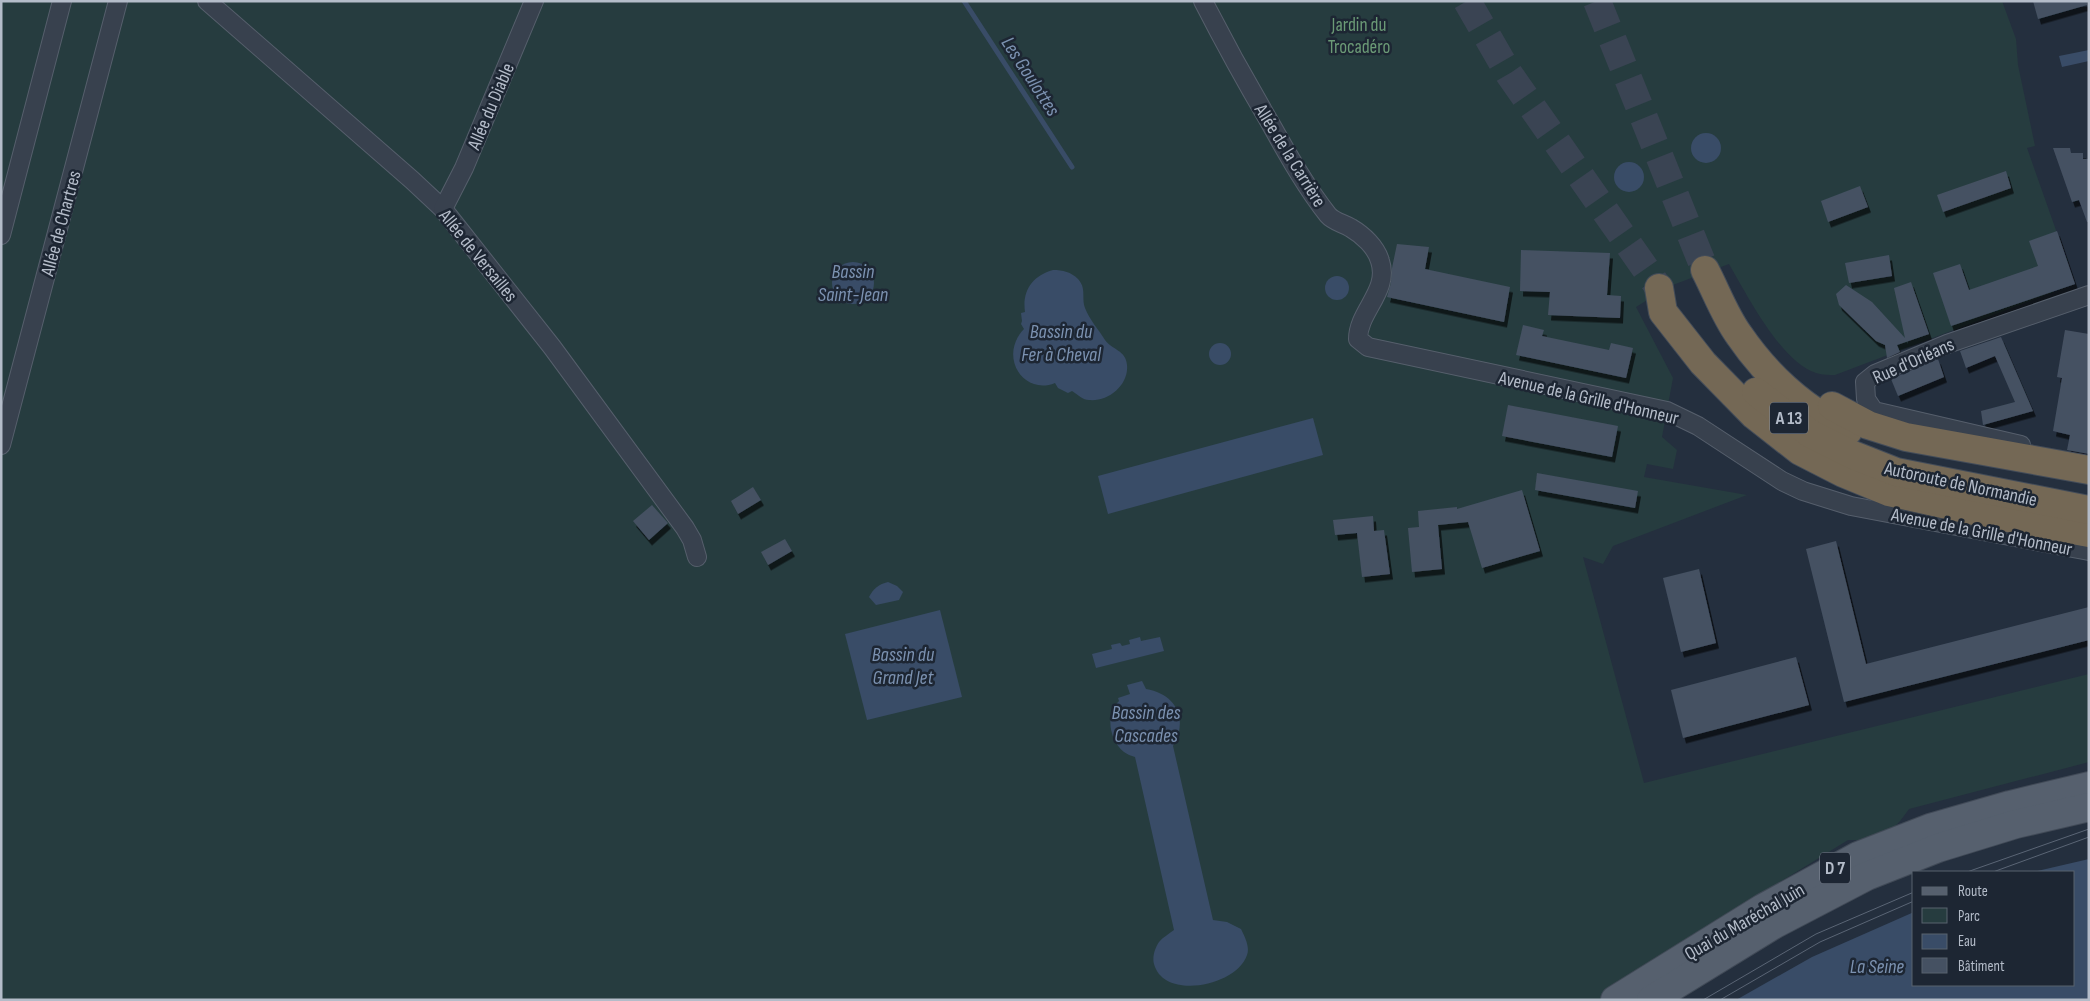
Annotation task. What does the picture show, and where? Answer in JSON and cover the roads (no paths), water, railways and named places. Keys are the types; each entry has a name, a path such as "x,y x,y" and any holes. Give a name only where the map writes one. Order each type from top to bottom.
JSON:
{"highway":[{"name":"Autoroute de Normandie","path":"2089,470 1906,437 1868,425 1829,404 1792,375 1750,326 1711,268 1738,335 1781,386 1821,417 1862,438 1961,476 2089,510"},
{"name":"Autoroute de Normandie","path":"2089,492 1961,476 1896,472 1853,455 1811,434 1766,401 1715,354 1659,288 1663,312 1703,363 1754,415 1800,451 1843,473 1889,492 2089,533"}],"main road":[{"name":"Quai du Maréchal Juin","path":"1616,1000 1763,908 1858,856 1930,828 2010,805 2086,792"},
{"name":"Quai du Maréchal Juin","path":"1652,1000 1775,924 1867,876 1938,848 2016,824 2086,792"}],"street":[{"path":"1,235 62,1"},
{"name":"Allée de Chartres","path":"1,445 118,1"},
{"name":"Allée de Versailles","path":"206,1 412,180 443,210 552,347 674,513 692,540 697,557"},
{"name":"Allée du Diable","path":"443,210 464,168 534,1"},
{"name":"Allée de la Carrière","path":"1203,1 1221,38 1298,172 1329,216 1361,234 1376,252 1380,261 1381,282 1373,302 1361,320"},
{"name":"Rue d'Orléans","path":"2089,295 1947,344 1875,374 1865,382 1866,399 1874,411 2028,446 2089,466"},
{"name":"Avenue de la Grille d'Honneur","path":"1361,320 1358,329 1358,339 1368,347 1667,411 1698,426 1782,481 1803,491 1841,503 2089,551"}],"water":[{"path":"2089,50 2089,61 2062,67 2059,56"},
{"path":"1706,133 1717,137 1721,148 1717,159 1706,163 1695,159 1691,148 1695,137"},
{"path":"1629,162 1640,166 1644,177 1640,188 1629,192 1618,188 1614,177 1618,166"},
{"name":"Bassin Saint-Jean","path":"853,262 868,268 874,283 868,298 853,304 838,298 832,283 838,268"},
{"name":"Bassin du Fer à Cheval","path":"1053,270 1067,272 1078,279 1082,286 1084,304 1089,316 1105,340 1121,353 1126,360 1127,372 1125,379 1116,391 1103,398 1096,400 1085,399 1072,391 1068,393 1058,388 1055,383 1043,386 1033,384 1024,379 1014,361 1013,351 1024,329 1021,324 1021,313 1025,312 1024,304 1027,291 1034,280"},
{"path":"1337,276 1346,279 1349,288 1346,297 1337,300 1328,297 1325,288 1328,279"},
{"path":"1220,343 1228,346 1231,354 1228,362 1220,365 1212,362 1209,354 1212,346"},
{"path":"1313,418 1323,455 1108,514 1098,476"},
{"path":"888,582 897,586 903,592 899,600 876,605 869,597 877,587"},
{"name":"Bassin du Grand Jet","path":"940,610 962,697 867,720 845,634"},
{"path":"1140,637 1141,641 1160,637 1164,651 1096,668 1092,654 1112,649 1111,645 1120,643 1122,646 1130,644 1129,640"},
{"name":"Bassin des Cascades","path":"1142,681 1146,689 1165,696 1177,709 1180,726 1173,746 1213,920 1227,922 1241,929 1247,945 1248,952 1241,966 1230,975 1200,985 1185,986 1171,983 1160,976 1153,961 1159,942 1174,930 1135,757 1125,753 1119,747 1112,734 1110,720 1119,701 1118,698 1130,694 1127,685"},
{"name":"La Seine","path":"2089,859 2089,1000 1736,1000 1812,957 1912,913 1912,986 2075,986 2075,871 2037,871"}],"waterway":[{"name":"Les Goulottes","path":"964,1 1072,167"}],"tunnel":[{"path":"1467,1 1509,74 1659,288"},
{"path":"1597,1 1705,270"}],"tram line":[{"path":"1970,871 2089,829"},
{"path":"1996,871 2089,837"},
{"path":"1703,1000 1816,934 1912,893"},
{"path":"1720,1000 1820,942 1912,902"}],"park label":[{"name":"Jardin du Trocadéro","path":"1359,35"}]}
